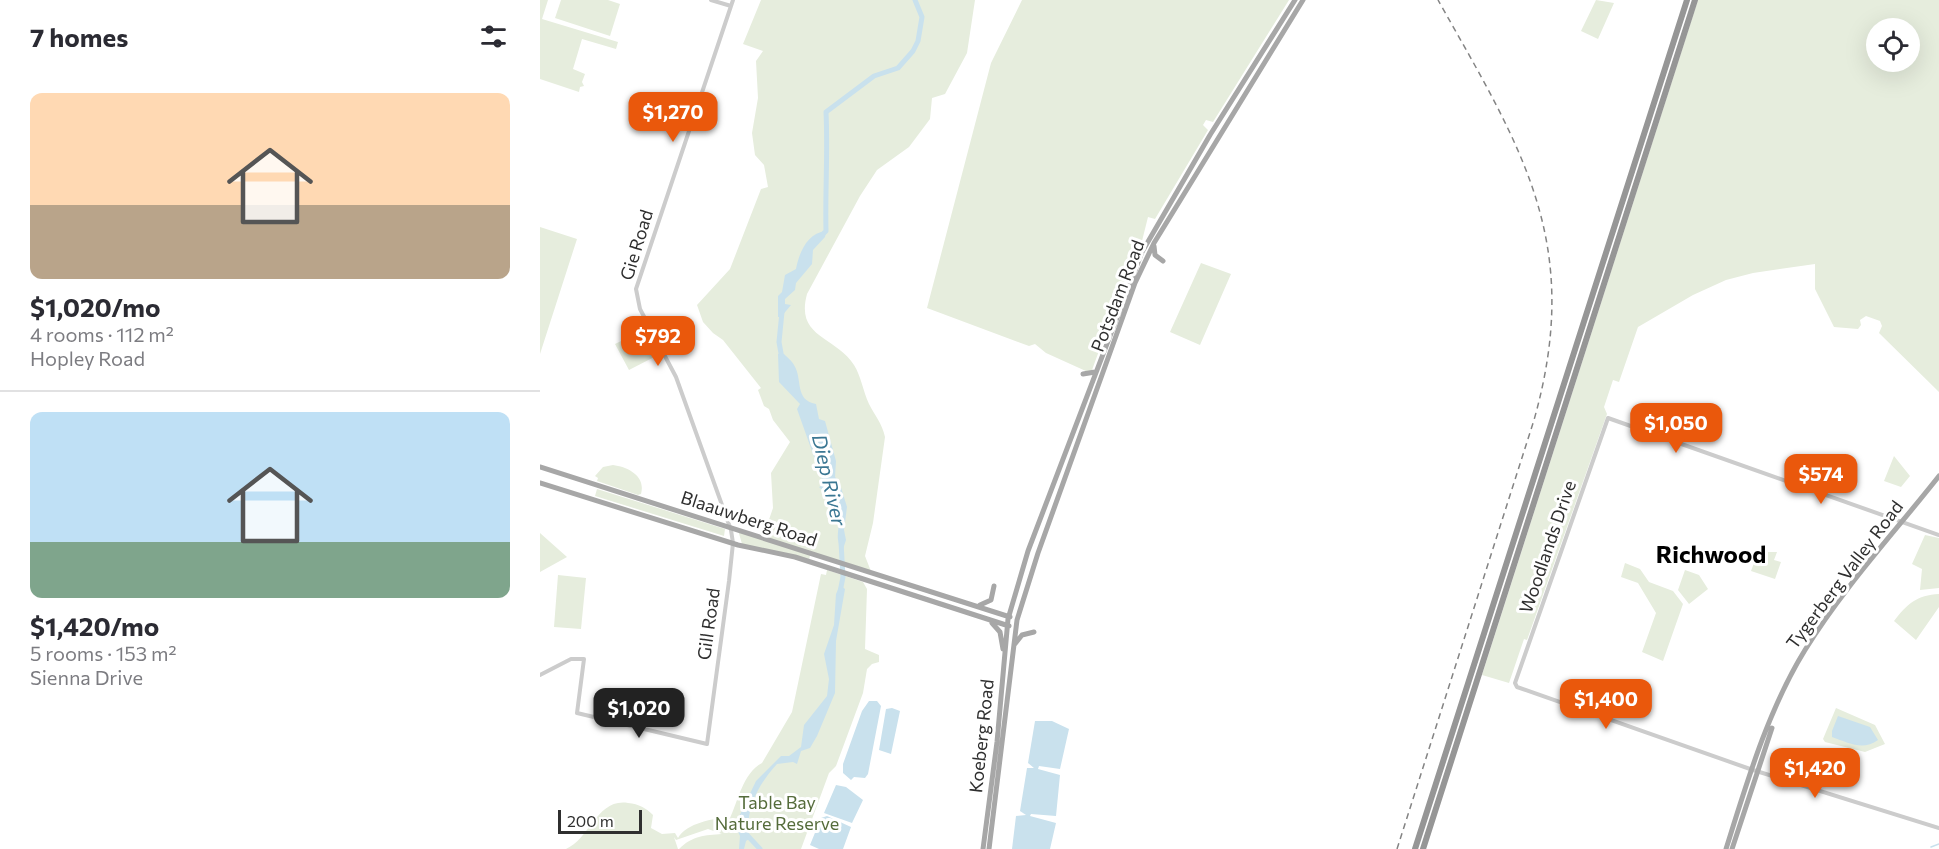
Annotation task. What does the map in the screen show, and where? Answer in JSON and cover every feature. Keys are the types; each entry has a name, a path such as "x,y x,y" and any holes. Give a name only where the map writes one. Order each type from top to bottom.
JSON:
{"highway":[{"path":"1415,849 1687,0"},
{"path":"1423,849 1695,0"}],"main road":[{"name":"Potsdam Road","path":"1007,625 1028,553 1131,276 1149,237 1295,0"},
{"name":"Potsdam Road","path":"1015,628 1037,555 1135,283 1159,234 1303,0"},
{"path":"1159,234 1154,254 1163,261"},
{"path":"1083,374 1095,372"},
{"name":"Blaauwberg Road","path":"540,467 730,526 869,580 1015,628"},
{"name":"Tygerberg Valley Road","path":"1726,849 1781,698 1804,651 1939,476"},
{"name":"Blaauwberg Road","path":"540,483 733,543 872,574 1017,620"},
{"path":"1028,553 1037,555"},
{"path":"975,605 990,601 994,586"},
{"path":"980,617 999,629 1005,654"},
{"name":"Koeberg Road","path":"983,849 1007,625"},
{"name":"Koeberg Road","path":"989,849 1015,628"},
{"path":"1013,646 1022,635 1034,632"},
{"name":"Tygerberg Valley Road","path":"1732,849 1756,770"}],"street":[{"path":"711,0 730,6"},
{"name":"Gie Road","path":"733,0 638,278 636,291 640,309 676,377 730,526 733,543"},
{"name":"Woodlands Drive","path":"1756,770 1515,685 1608,418 1902,523"},
{"path":"1902,523 1939,535"},
{"name":"Gill Road","path":"540,675 569,660 584,659 577,713 706,744 733,543"},
{"path":"1756,770 1939,828"}],"green space":[{"path":"540,0 548,0 542,19 618,42 616,49 582,39 573,69 585,74 582,82 584,86 580,87 579,92 540,79"},
{"path":"561,0 608,0 620,4 610,36 555,18"},
{"path":"761,0 975,0 967,53 945,94 932,98 930,119 909,147 877,170 860,196 807,294 805,308 807,320 819,335 846,355 854,365 885,437 873,523 865,556 872,574 763,537 773,508 771,473 790,442 773,420 769,409 764,406 758,390 761,388 723,340 703,322 697,305 730,269 761,189 768,187 764,165 755,155 752,133 758,98 756,61 763,51 743,44"},
{"path":"1022,0 1289,0 1213,122 1206,120 1203,125 1208,130 1155,219 1148,217 1140,249 1123,285 1092,370 1088,372 1046,353 1035,344 1029,346 927,308 991,63"},
{"path":"1596,0 1614,3 1598,39 1581,31"},
{"path":"1698,0 1939,0 1939,392 1879,333 1882,326 1880,321 1866,316 1860,320 1861,325 1858,329 1834,327 1815,289 1815,264 1753,273 1726,280 1693,295 1638,327 1619,382 1613,380 1604,407 1607,414 1527,640 1524,639 1509,683 1482,675"},
{"path":"540,227 577,239 540,354"},
{"path":"1201,263 1231,274 1200,345 1170,332"},
{"path":"647,328 660,354 629,370 615,344"},
{"path":"1894,456 1910,476 1901,487 1884,481"},
{"path":"613,465 630,470 638,477 641,482 641,494 638,495 597,481 598,478 595,476 603,467"},
{"path":"597,489 725,529 724,536 595,496"},
{"path":"738,530 810,555 809,561 742,544"},
{"path":"540,533 567,557 540,572"},
{"path":"1925,535 1939,538 1939,588 1920,590 1922,569 1912,564"},
{"path":"1758,552 1777,552 1774,560 1781,562 1775,579 1751,571"},
{"path":"1625,563 1640,569 1649,582 1673,591 1683,604 1663,661 1642,652 1656,613 1638,583 1621,577"},
{"name":"Table Bay Nature Reserve","path":"827,570 863,582 867,589 865,649 879,655 879,662 867,669 863,693 836,766 829,773 801,849 679,849 699,837 722,834 708,829 676,840 674,837 678,849 566,849 581,837 601,813 617,803 639,805 645,808 653,815 651,828 662,834 675,833 678,838 694,825 708,820 730,818 750,773 762,763 792,712 821,574 826,575"},
{"path":"1685,570 1699,575 1708,589 1689,604 1678,590"},
{"path":"558,575 586,578 581,629 554,627"},
{"path":"1939,594 1939,607 1916,640 1894,621 1903,610 1919,598"},
{"path":"1836,708 1875,725 1885,744 1865,752 1825,742 1823,739"}],"water":[{"path":"826,231 825,237 813,250 812,264 796,283 795,290 785,299 785,304 791,305 781,317 778,317 778,296 782,292 785,275 796,269 802,250 809,240"},
{"path":"778,354 784,354 793,364 797,371 802,394 809,402 816,404 819,419 825,421 836,461 835,477 839,481 847,507 844,530 846,540 843,549 838,542 837,512 831,500 819,487 824,485 797,409 800,404 779,382"},
{"path":"840,585 845,589 836,641 835,693 810,748 801,751 797,764 793,762 777,764 758,790 749,818 749,839 744,849 739,849 740,836 735,825 756,781 781,756 789,756 801,747 804,725 827,696 829,679 824,654 834,625 836,594"},
{"path":"869,701 877,701 881,706 868,774 865,778 854,777 851,780 843,773 843,764 862,711"},
{"path":"892,708 900,711 891,754 879,750 886,709"},
{"path":"1838,716 1870,727 1878,740 1861,745 1832,737"},
{"path":"1035,721 1052,721 1069,729 1060,769 1039,766 1038,769 1060,775 1056,816 1031,814 1030,816 1056,823 1050,849 1012,849 1016,816 1026,815 1020,811 1027,768 1034,768 1028,763"},
{"path":"836,785 846,787 863,800 852,823 824,813"},
{"path":"827,816 851,827 843,849 819,849 810,845 821,818"}],"waterway":[{"name":"Diep River","path":"823,234 826,231 826,112 874,76 898,68 913,51 918,41 922,17 915,0"},
{"name":"Diep River","path":"782,312 779,342 782,359"},
{"name":"Diep River","path":"840,592 843,577 841,542"},
{"name":"Diep River","path":"747,835 760,849"},
{"path":"1931,847 1939,844"}],"railway":[{"path":"1397,849 1534,420 1548,357 1552,301 1548,249 1536,200 1518,152 1495,104 1438,0"}],"district":[{"name":"Richwood","path":"1711,555"}]}
